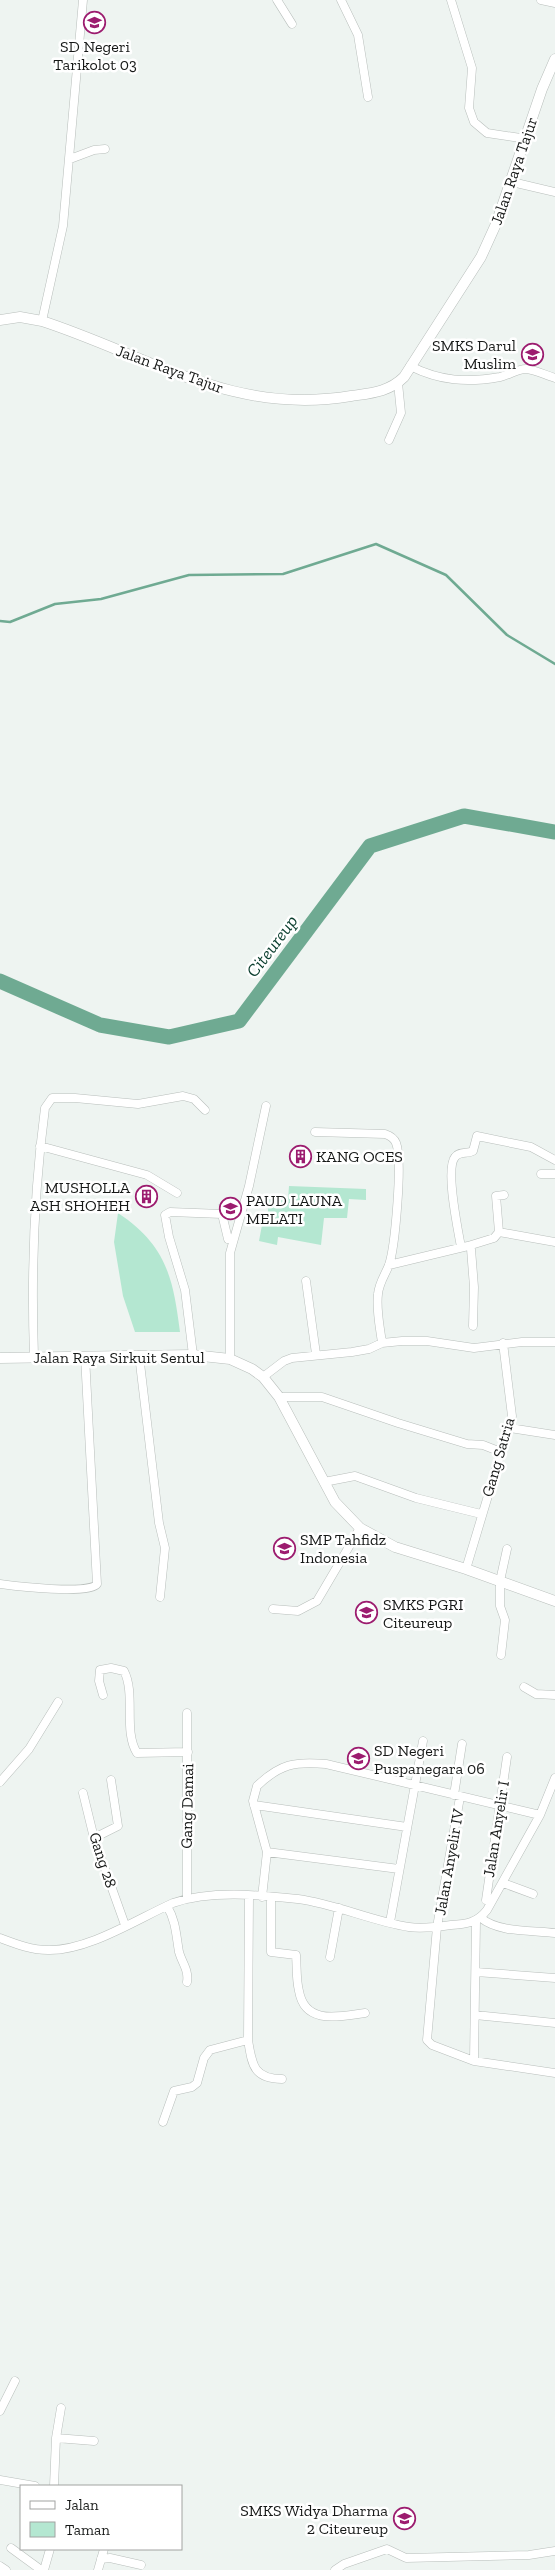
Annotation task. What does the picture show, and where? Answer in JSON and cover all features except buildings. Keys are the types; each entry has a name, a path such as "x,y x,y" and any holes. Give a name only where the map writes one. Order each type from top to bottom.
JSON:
{"main road":[{"name":"Jalan Raya Tajur","path":"0,320 20,318 42,321 179,376 242,394 278,400 321,401 372,394 398,383 481,257 512,182 542,89 555,59"},
{"name":"Jalan Raya Sirkuit Sentul","path":"0,1358 193,1355 230,1360 252,1369 263,1377 279,1397 324,1482 345,1515 360,1528 395,1547 555,1600"}],"street":[{"path":"42,321 60,250 70,159 83,0"},
{"path":"277,0 292,24"},
{"path":"341,0 358,35 368,97"},
{"path":"451,0 472,68 469,108 474,122 487,133 527,139"},
{"path":"541,0 555,2"},
{"path":"70,159 94,150 105,149"},
{"path":"512,182 555,192"},
{"path":"410,366 433,377 458,380 500,377 523,369 534,370 555,378"},
{"path":"389,440 401,413 398,383"},
{"path":"34,1356 33,1242 40,1146 45,1108 52,1098 138,1104 184,1096 194,1099 205,1110"},
{"path":"230,1360 230,1254 233,1238 250,1186 266,1106"},
{"path":"315,1132 385,1134 392,1137 396,1142 398,1160 397,1197 388,1266 380,1282 377,1300 382,1343"},
{"path":"464,1247 451,1175 455,1157 473,1151 475,1138 480,1136 531,1147 555,1160"},
{"path":"40,1146 147,1175 177,1193"},
{"path":"541,1174 555,1174"},
{"path":"388,1266 494,1238 499,1232 496,1196 504,1195"},
{"path":"193,1355 185,1290 169,1237 165,1215 170,1212 222,1214 225,1235 228,1239 233,1238"},
{"path":"499,1232 555,1242"},
{"path":"464,1247 471,1249 474,1287 474,1326"},
{"path":"306,1281 316,1354"},
{"path":"263,1377 284,1361 316,1354 369,1349 382,1343 426,1341 474,1348 503,1343 555,1342"},
{"name":"Gang Satria","path":"466,1569 481,1514 510,1428 512,1416 503,1343"},
{"path":"139,1355 160,1523 165,1548 160,1597"},
{"path":"0,1584 54,1589 92,1588 98,1584 85,1356"},
{"path":"279,1397 322,1397 398,1423 468,1444 483,1445 501,1452"},
{"path":"510,1428 555,1435"},
{"path":"324,1482 355,1476 416,1498 481,1514"},
{"path":"273,1609 298,1611 317,1601 360,1528"},
{"path":"501,1655 505,1620 500,1606 500,1581 507,1549"},
{"path":"103,1695 99,1681 100,1670 111,1668 124,1671 128,1680 130,1719 137,1753 188,1752"},
{"path":"524,1687 536,1694 555,1695"},
{"path":"0,1782 29,1749 58,1702"},
{"name":"Gang Damai","path":"187,1713 187,1899"},
{"path":"390,1922 423,1741"},
{"name":"Jalan Anyelir IV","path":"462,1744 457,1796 437,1927 427,2040 432,2044 474,2061"},
{"name":"Jalan Anyelir I","path":"486,1900 507,1757"},
{"path":"365,2013 324,2018 317,2015 304,2004 298,1991 296,1955 271,1952 266,1897 267,1852 254,1805 254,1792 262,1782 288,1764 304,1762 377,1775 414,1786 540,1815"},
{"path":"555,1778 540,1815 503,1883 478,1919 474,2061 555,2073"},
{"path":"94,1838 118,1826 111,1780"},
{"name":"Gang 28","path":"83,1793 94,1838 125,1925"},
{"path":"254,1805 407,1827"},
{"path":"267,1852 399,1869"},
{"path":"503,1883 534,1894"},
{"path":"0,1938 35,1949 65,1949 91,1941 187,1899 214,1896 266,1897 309,1901 410,1927 437,1927 478,1919 505,1928 555,1933"},
{"path":"249,1897 248,2040 251,2061 256,2070 266,2078 282,2079"},
{"path":"168,1906 176,1925 180,1954 188,1974 186,1982"},
{"path":"330,1957 339,1908"},
{"path":"476,1972 555,1978"},
{"path":"475,2015 555,2023"},
{"path":"162,2122 174,2091 192,2087 197,2083 207,2052 248,2040"},
{"path":"0,2411 15,2381"},
{"path":"54,2485 56,2438 61,2408"},
{"path":"56,2438 94,2441"},
{"path":"0,2480 29,2485"},
{"path":"11,2548 42,2570 50,2550"},
{"path":"335,2570 344,2564 387,2549 406,2558 530,2555 555,2551"},
{"path":"98,2570 104,2550"},
{"path":"101,2559 110,2558 141,2565"},
{"path":"0,2566 6,2570"}],"shaded area":[{"name":"PAUD LAUNA MELATI","path":"235,1202 242,1203 238,1217 221,1213 218,1204 235,1205"}],"green space":[{"path":"289,1186 366,1189 366,1200 349,1199 347,1218 324,1218 321,1245 278,1237 277,1245 259,1241 262,1225 267,1221 269,1199 288,1200"},
{"path":"118,1213 147,1237 157,1250 170,1279 180,1332 135,1332 123,1296 114,1242"}],"waterway":[{"path":"0,621 10,622 55,604 101,599 189,575 283,574 376,544 446,575 507,635 555,664"},
{"name":"Citeureup","path":"0,981 100,1025 169,1037 239,1021 370,846 464,816 555,832"}],"place":[{"name":"SD Negeri Tarikolot 03","path":"95,22"},
{"name":"SMKS Darul Muslim","path":"532,354"},
{"name":"KANG OCES","path":"300,1156"},
{"name":"MUSHOLLA ASH SHOHEH","path":"146,1196"},
{"name":"PAUD LAUNA MELATI","path":"230,1209"},
{"name":"SMP Tahfidz Indonesia","path":"284,1548"},
{"name":"SMKS PGRI Citeureup","path":"367,1613"},
{"name":"SD Negeri Puspanegara 06","path":"358,1759"},
{"name":"SMKS Widya Dharma 2 Citeureup","path":"404,2519"}]}
